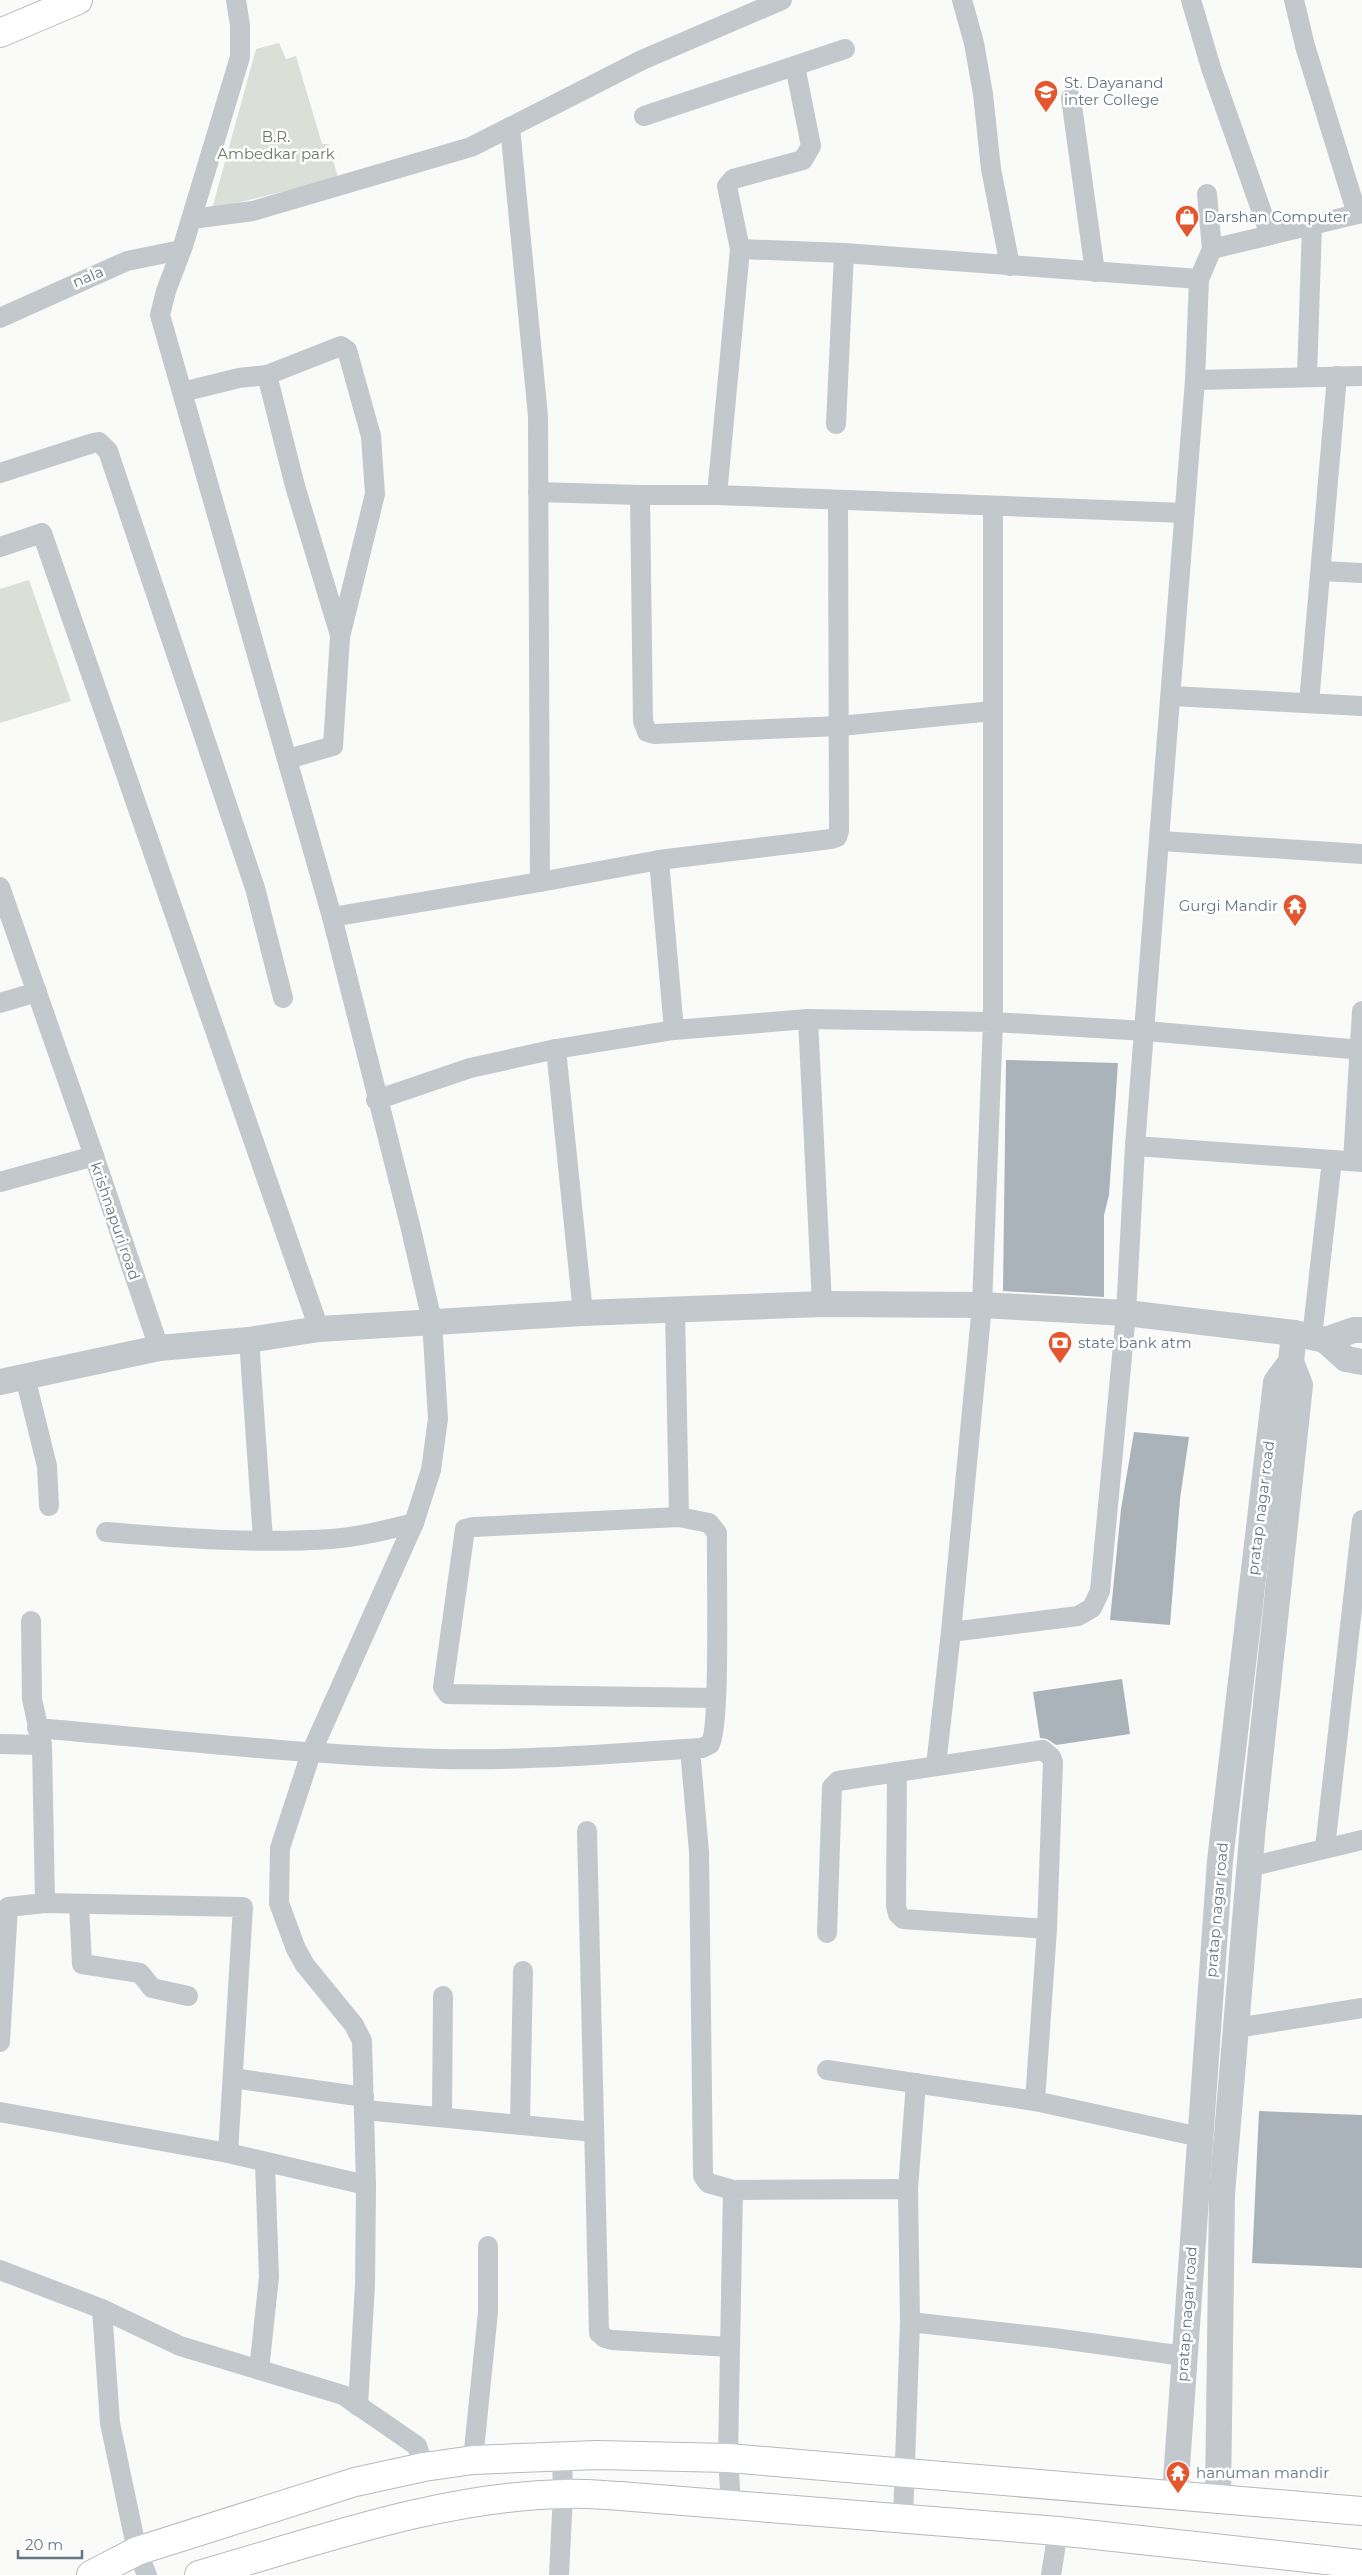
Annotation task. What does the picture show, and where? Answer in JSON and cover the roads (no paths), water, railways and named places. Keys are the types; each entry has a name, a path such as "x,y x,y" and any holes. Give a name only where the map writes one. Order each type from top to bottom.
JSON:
{"main road":[{"path":"0,33 78,0"},
{"path":"91,2575 142,2563 355,2482 424,2467 473,2460 562,2456 728,2458 1362,2511"},
{"path":"200,2575 383,2522 470,2503 563,2494 731,2505 1058,2531 1362,2564"}],"street":[{"path":"236,0 240,25 240,57 186,237 160,315 332,917 376,1100 410,1225 432,1321 438,1419 430,1470 414,1523 311,1753 280,1848 279,1903 296,1949 305,1965 360,2033 362,2040 365,2104 365,2284 358,2406"},
{"name":"nala","path":"0,318 127,261 253,211 472,147 642,60 782,0"},
{"path":"962,0 974,43 983,94 992,169 1010,266"},
{"path":"1191,0 1211,68 1270,235"},
{"path":"1212,249 1360,213 1305,46 1294,0"},
{"path":"644,116 846,49"},
{"path":"717,495 740,249 727,189 733,179 803,160 812,146 795,66"},
{"path":"1071,98 1095,272"},
{"path":"510,127 538,416 540,882"},
{"path":"951,1632 1078,1616 1092,1608 1100,1591 1126,1313 1135,1146 1146,1032 1172,696 1195,380 1200,279 1212,249 1207,194"},
{"path":"1307,377 1312,224"},
{"path":"740,249 844,253 1200,279"},
{"path":"836,424 844,253"},
{"path":"182,392 239,378 267,375 341,346 347,350 350,359 371,436 375,494 340,637 333,746 288,759"},
{"path":"267,375 295,486 340,637"},
{"path":"1309,703 1338,376"},
{"path":"1195,380 1362,376"},
{"path":"0,472 93,443 99,442 108,450 255,888 283,998"},
{"path":"538,492 717,495 1184,513"},
{"path":"640,495 643,720 647,732 654,734 840,726 993,711"},
{"path":"332,917 660,860 837,837 839,831 840,726 838,500"},
{"path":"936,1766 951,1632 982,1305 993,1022 993,507"},
{"path":"0,548 42,533 319,1329"},
{"path":"1321,571 1362,573"},
{"path":"1172,696 1362,706"},
{"path":"1161,841 1362,854"},
{"path":"660,860 674,1030"},
{"path":"0,887 94,1156"},
{"path":"0,1003 37,992"},
{"path":"1135,1146 1357,1162 1362,1011"},
{"path":"808,1019 822,1304"},
{"path":"376,1100 470,1068 556,1049 674,1030 808,1019 993,1022 1146,1032 1361,1050"},
{"path":"556,1049 583,1313"},
{"name":"krishnapuri road","path":"0,1182 94,1156 159,1348"},
{"path":"1310,1336 1332,1160"},
{"path":"0,1382 159,1348 249,1340 319,1329 432,1321 675,1309 822,1304 982,1305 1126,1313 1310,1336 1362,1330"},
{"path":"675,1309 679,1516"},
{"path":"1310,1336 1346,1360 1362,1362"},
{"name":"pratap nagar road","path":"1175,2494 1220,1861 1276,1382 1310,1336"},
{"path":"249,1340 264,1539"},
{"path":"1218,2498 1222,2194 1249,1867 1300,1385 1290,1362"},
{"path":"25,1377 47,1466 49,1506"},
{"path":"0,1744 40,1736 311,1753 457,1759 582,1756 690,1749 702,1748 713,1740 716,1698 716,1533 710,1523 679,1516 473,1527 465,1529 443,1687 448,1694 716,1698"},
{"path":"1325,1848 1362,1520"},
{"path":"106,1532 183,1538 338,1539 414,1523"},
{"path":"31,1621 32,1699 40,1736 46,1904"},
{"path":"690,1749 699,1852 703,2176 708,2183 733,2190 908,2189"},
{"path":"826,1933 832,1787 838,1781 1036,1750 1043,1750 1052,1757 1047,1930 1036,2101"},
{"path":"897,1772 896,1906 898,1914 903,1919 1047,1930"},
{"path":"587,1831 599,2332 604,2338 612,2340 730,2347"},
{"path":"1249,1867 1362,1840"},
{"path":"0,2042 1,1966 8,1907 46,1904 244,1908 228,2153"},
{"path":"79,1905 82,1964 140,1973 152,1988 188,1996"},
{"path":"520,2124 524,1971"},
{"path":"442,2117 443,1996"},
{"path":"1236,2028 1362,2008"},
{"path":"827,2070 1036,2101 1200,2137"},
{"path":"233,2078 442,2117 594,2132"},
{"path":"903,2519 910,2322 908,2189 916,2083"},
{"path":"0,2112 228,2153 366,2186"},
{"path":"259,2370 269,2277 265,2163"},
{"path":"731,2505 728,2458 733,2190"},
{"path":"473,2460 488,2312 488,2246"},
{"path":"0,2270 102,2309 180,2346 343,2395 417,2446 424,2467"},
{"path":"102,2309 110,2423 142,2563"},
{"path":"910,2322 1054,2338 1184,2356"},
{"path":"559,2575 563,2494 562,2456"},
{"path":"1051,2575 1058,2531"}],"place":[{"name":"St. Dayanand inter College","path":"1046,113"},
{"name":"Darshan Computer","path":"1187,238"},
{"name":"Gurgi Mandir","path":"1295,927"},
{"name":"state bank atm","path":"1060,1364"},
{"name":"hanuman mandir","path":"1178,2494"}],"park label":[{"name":"B.R. Ambedkar park","path":"276,146"}]}
